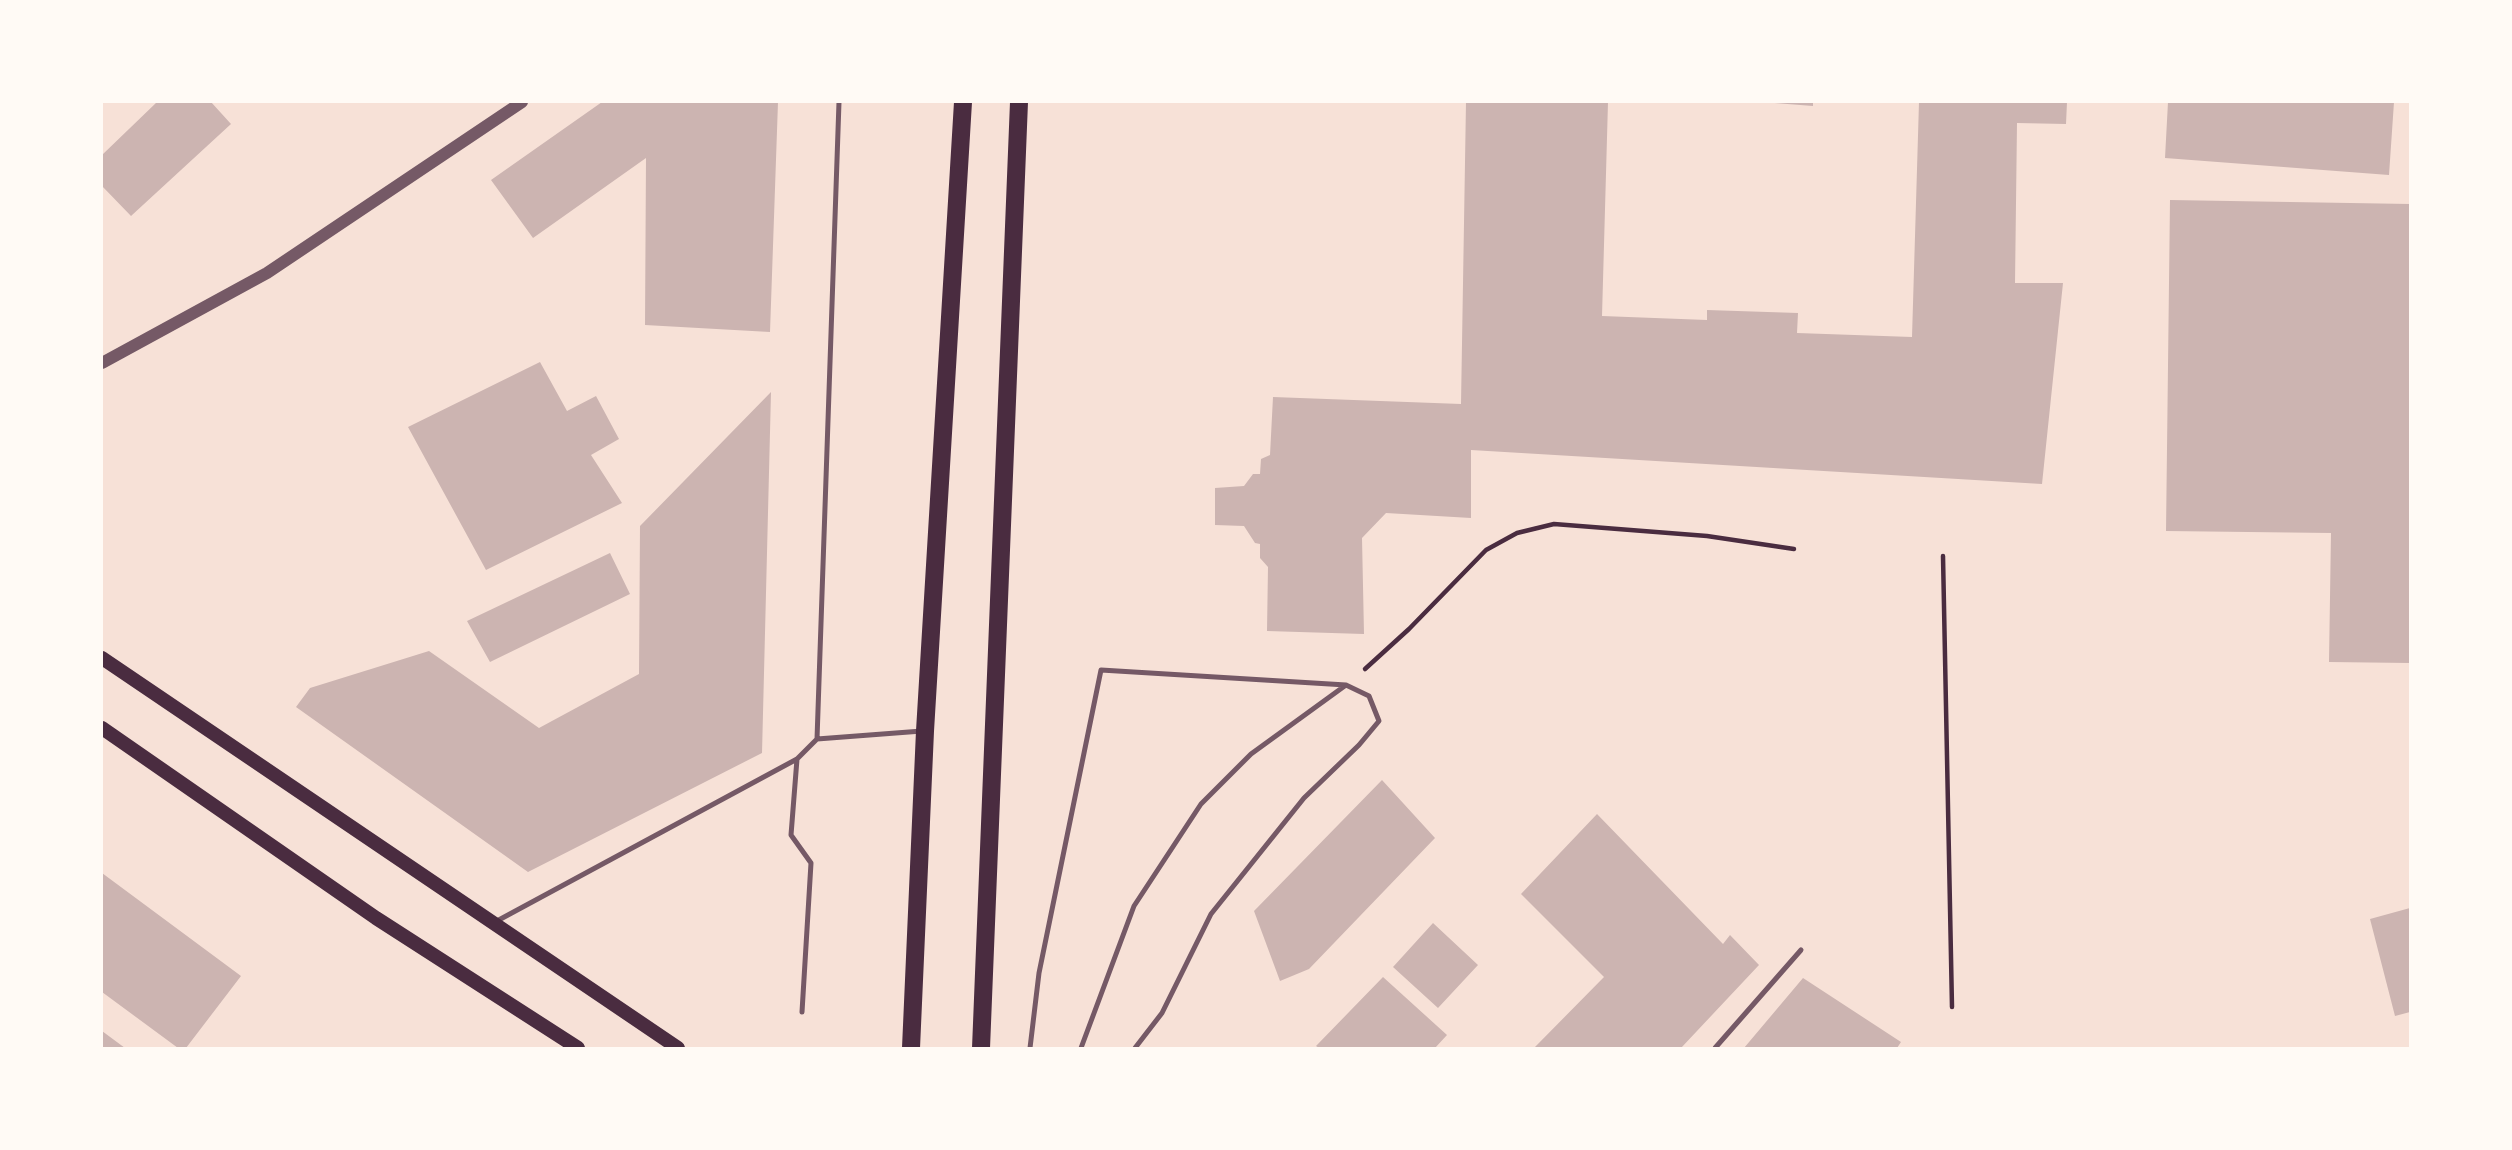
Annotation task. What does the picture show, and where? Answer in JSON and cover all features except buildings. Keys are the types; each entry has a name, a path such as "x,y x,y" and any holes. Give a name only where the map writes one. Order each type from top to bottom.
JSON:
{"main road":[{"path":"911,1048 925,731 962,102"},
{"path":"981,1048 1018,102"},
{"path":"102,658 678,1048"},
{"path":"102,728 376,918 578,1048"}],"street":[{"path":"102,363 267,273 522,102"}],"lane":[{"path":"817,739 839,102"},
{"path":"1030,1048 1039,973 1101,670 1346,685 1369,696 1379,722 1304,798 1211,914 1162,1013 1135,1048"},
{"path":"1081,1048 1134,906 1201,804 1251,754 1346,685"},
{"path":"495,922 797,759 817,739 925,731"},
{"path":"797,759 791,835 811,863 802,1012"},
{"path":"1715,1048 1801,950"}],"path":[{"path":"1346,685 1409,629 1486,550 1517,533 1554,524 1707,536 1794,549"},
{"path":"1943,556 1952,1007"}]}
